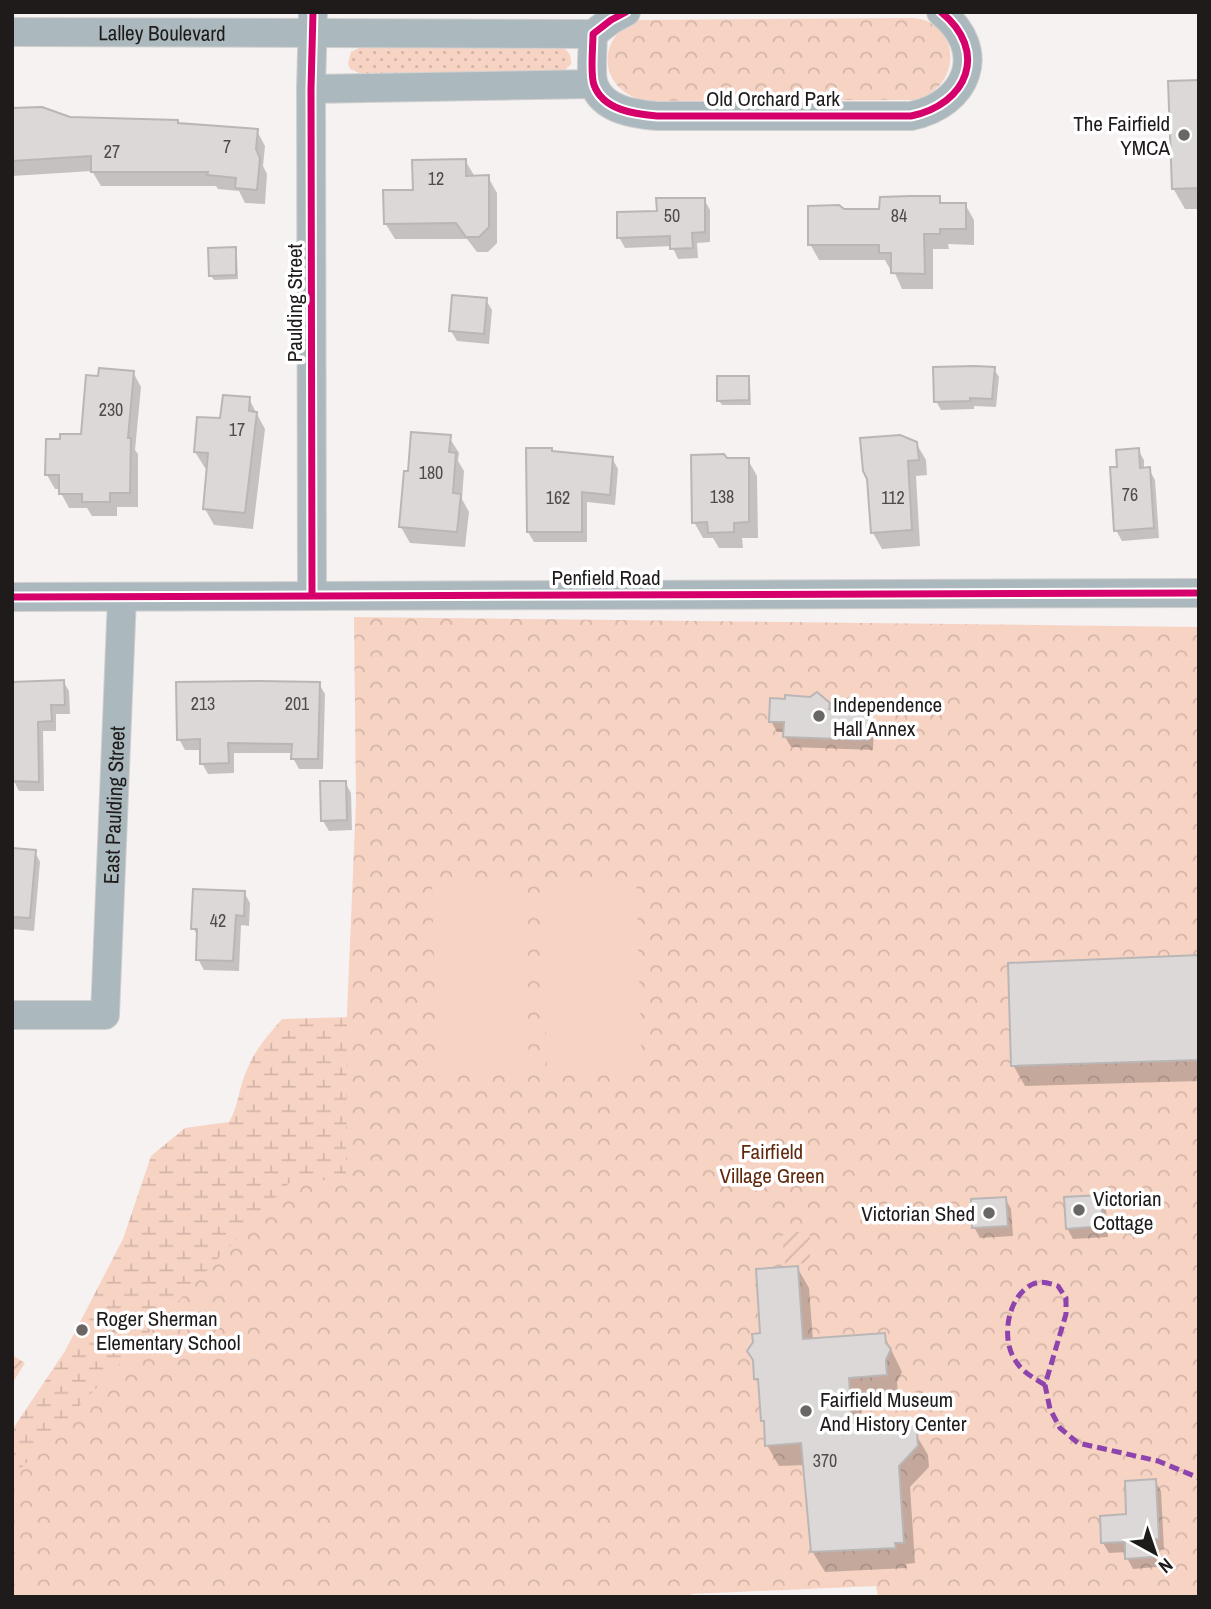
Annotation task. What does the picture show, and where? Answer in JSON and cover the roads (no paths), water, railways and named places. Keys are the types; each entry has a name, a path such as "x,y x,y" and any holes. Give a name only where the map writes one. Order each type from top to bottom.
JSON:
{"street":[{"path":"314,22 593,34 626,12"},
{"name":"Old Orchard Park","path":"593,84 610,104 621,111 639,115 911,116 932,111 945,103 962,83 966,69 962,40 950,19 941,12"},
{"name":"Lalley Boulevard","path":"12,32 314,22"},
{"name":"Paulding Street","path":"312,594 311,89 314,22"},
{"path":"311,89 593,84 593,34"},
{"name":"Penfield Road","path":"12,597 1199,593"},
{"name":"East Paulding Street","path":"12,1015 105,1015 122,597"}],"place":[{"name":"The Fairfield YMCA","path":"1184,135"},
{"name":"Independence Hall Annex","path":"819,716"},
{"name":"Victorian Cottage","path":"1079,1210"},
{"name":"Victorian Shed","path":"989,1213"},
{"name":"Roger Sherman Elementary School","path":"82,1330"},
{"name":"Fairfield Museum And History Center","path":"806,1411"}],"park label":[{"name":"Fairfield Village Green","path":"772,1163"}]}
